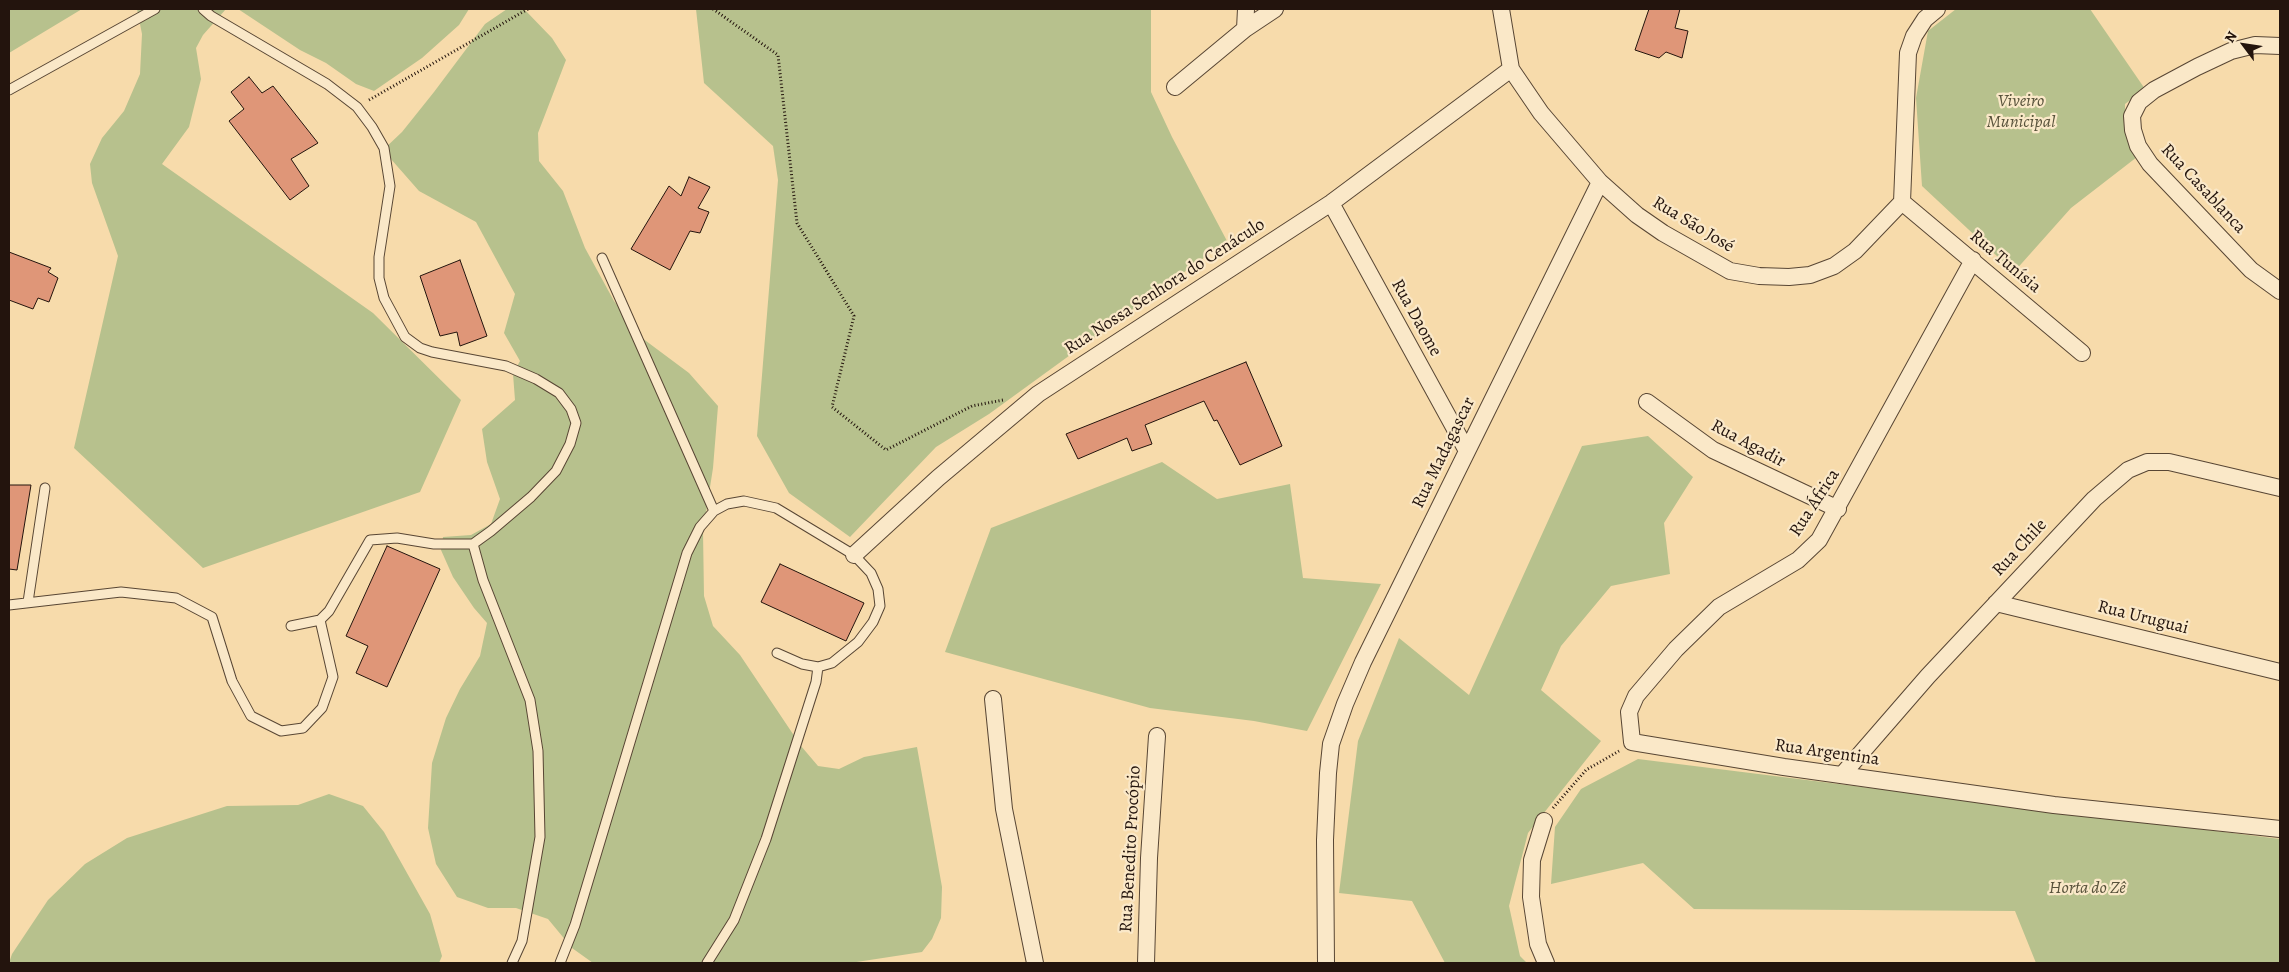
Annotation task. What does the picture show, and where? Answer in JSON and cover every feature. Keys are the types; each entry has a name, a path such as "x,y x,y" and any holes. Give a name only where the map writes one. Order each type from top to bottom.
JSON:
{"street":[{"path":"1246,9 1246,29"},
{"path":"1175,86 1246,29 1275,9"},
{"name":"Rua São José","path":"1501,9 1511,68 1541,113 1600,182 1637,215 1694,253 1730,271 1759,276 1789,277 1810,275 1834,266 1856,251 1902,202"},
{"path":"1902,202 1908,53 1914,36 1925,19 1937,9"},
{"name":"Rua Casablanca","path":"2280,46 2255,45 2231,51 2196,67 2154,90 2138,102 2132,116 2133,130 2138,146 2150,164 2251,270 2280,292"},
{"name":"Rua Nossa Senhora do Cenáculo","path":"854,555 938,478 1038,394 1331,203 1511,68"},
{"name":"Rua Madagascar","path":"1326,963 1325,840 1331,744 1345,704 1363,662 1600,182"},
{"name":"Rua Tunísia","path":"1902,202 2082,353"},
{"name":"Rua Daome","path":"1331,203 1467,451"},
{"name":"Rua África","path":"1632,742 1629,712 1636,696 1652,675 1719,607 1798,560 1819,540 1838,510 1973,260"},
{"name":"Rua Agadir","path":"1647,402 1713,450 1838,510"},
{"name":"Rua Chile","path":"1842,776 1928,676 1996,603 2094,499 2128,470 2147,462 2169,462 2280,488"},
{"name":"Rua Uruguai","path":"1996,603 2280,672"},
{"path":"993,700 1004,809 1035,963"},
{"name":"Rua Benedito Procópio","path":"1146,963 1148,858 1157,736"},
{"name":"Rua Argentina","path":"1632,742 1842,776 2054,805 2280,829"},
{"path":"1544,821 1532,860 1531,897 1538,944 1546,963"}],"lane":[{"path":"9,90 155,9"},
{"path":"202,9 327,84 358,107 384,148 390,186 379,257 379,278 384,298 406,337 420,348 432,352 506,366 536,379 559,393 571,409 576,423 570,444 556,471 530,497 473,544 434,544 397,538 370,540 329,611 320,620 291,626"},
{"path":"602,258 714,511"},
{"path":"28,602 45,488"},
{"path":"560,963 575,925 687,553 700,528 714,511 727,504 744,502 776,508 854,555 871,573 878,589 880,606 873,622 858,642 832,663 818,667 802,664 777,653"},
{"path":"473,544 483,580 530,700 538,751 540,837 522,941 512,963"},
{"path":"9,605 121,592 176,598 212,617 232,681 252,716 281,730 304,728 322,708 333,677 320,620"},
{"path":"707,963 734,920 766,839 816,682 818,667"}],"path":[{"path":"358,107 528,9"},
{"path":"713,9 778,55 797,223 854,316 832,407 886,450 972,406 1010,399"},
{"path":"1544,821 1586,770 1632,742"}],"green space":[{"path":"9,9 82,9 9,53"},
{"path":"137,9 226,9 203,35 196,48 201,79 189,127 162,164 373,313 461,400 420,492 203,568 74,448 118,256 92,183 90,164 102,138 124,111 140,74 142,34"},
{"path":"238,9 469,9 459,25 422,58 374,91 356,84 326,63 300,50"},
{"path":"507,9 524,9 552,38 566,60 538,133 539,161 563,191 585,248 614,301 642,338 689,373 718,406 713,468 703,532 704,596 713,626 740,655 801,746 818,766 839,769 864,757 917,747 942,887 941,918 932,939 922,952 850,963 593,963 572,948 548,919 516,908 488,908 457,897 436,864 428,828 432,763 446,718 460,689 480,656 487,623 474,608 453,577 441,550 443,537 471,535 491,524 500,499 487,462 482,429 515,400 513,374 520,361 504,333 515,294 476,222 419,191 383,150 402,132 485,24"},
{"path":"696,9 1151,9 1151,92 1172,137 1227,241 989,414 936,447 850,537 789,493 757,436 778,180 773,146 704,83"},
{"name":"Viveiro Municipal","path":"1956,9 2090,9 2145,89 2125,104 2125,123 2137,157 2071,208 2014,272 1922,186 1916,98 1928,31"},
{"path":"1648,436 1693,477 1664,523 1670,574 1611,586 1561,646 1541,690 1601,741 1528,833 1509,906 1520,956 1527,963 1445,963 1412,901 1339,893 1358,741 1399,638 1469,695 1582,446"},
{"path":"1162,462 1217,499 1290,484 1303,578 1381,584 1307,731 1254,721 1150,708 945,652 991,528"},
{"name":"Horta do Zê","path":"1638,759 2280,839 2280,963 2036,963 2015,911 1694,909 1643,863 1551,884 1555,827 1581,789"},
{"path":"329,794 363,806 384,832 430,914 442,956 439,963 9,963 12,954 48,900 85,864 127,838 227,806 298,805"}],"building":[{"path":"1649,9 1680,9 1675,28 1688,31 1682,58 1666,52 1659,58 1635,50"},
{"path":"249,77 262,93 273,86 318,143 291,159 309,186 290,200 229,121 244,109 231,92"},
{"path":"689,177 710,187 698,208 709,212 700,233 690,231 670,270 631,249 669,186 681,196"},
{"path":"9,252 51,268 48,272 58,278 49,302 38,298 33,309 9,300"},
{"path":"460,260 487,336 460,346 457,332 440,336 420,276"},
{"path":"1246,362 1282,446 1240,465 1217,420 1214,421 1204,401 1145,425 1152,444 1132,451 1127,438 1078,459 1066,434"},
{"path":"9,485 31,485 17,570 9,569"},
{"path":"387,546 440,569 387,687 356,673 368,646 346,636"},
{"path":"780,564 864,603 846,641 761,602"}]}
